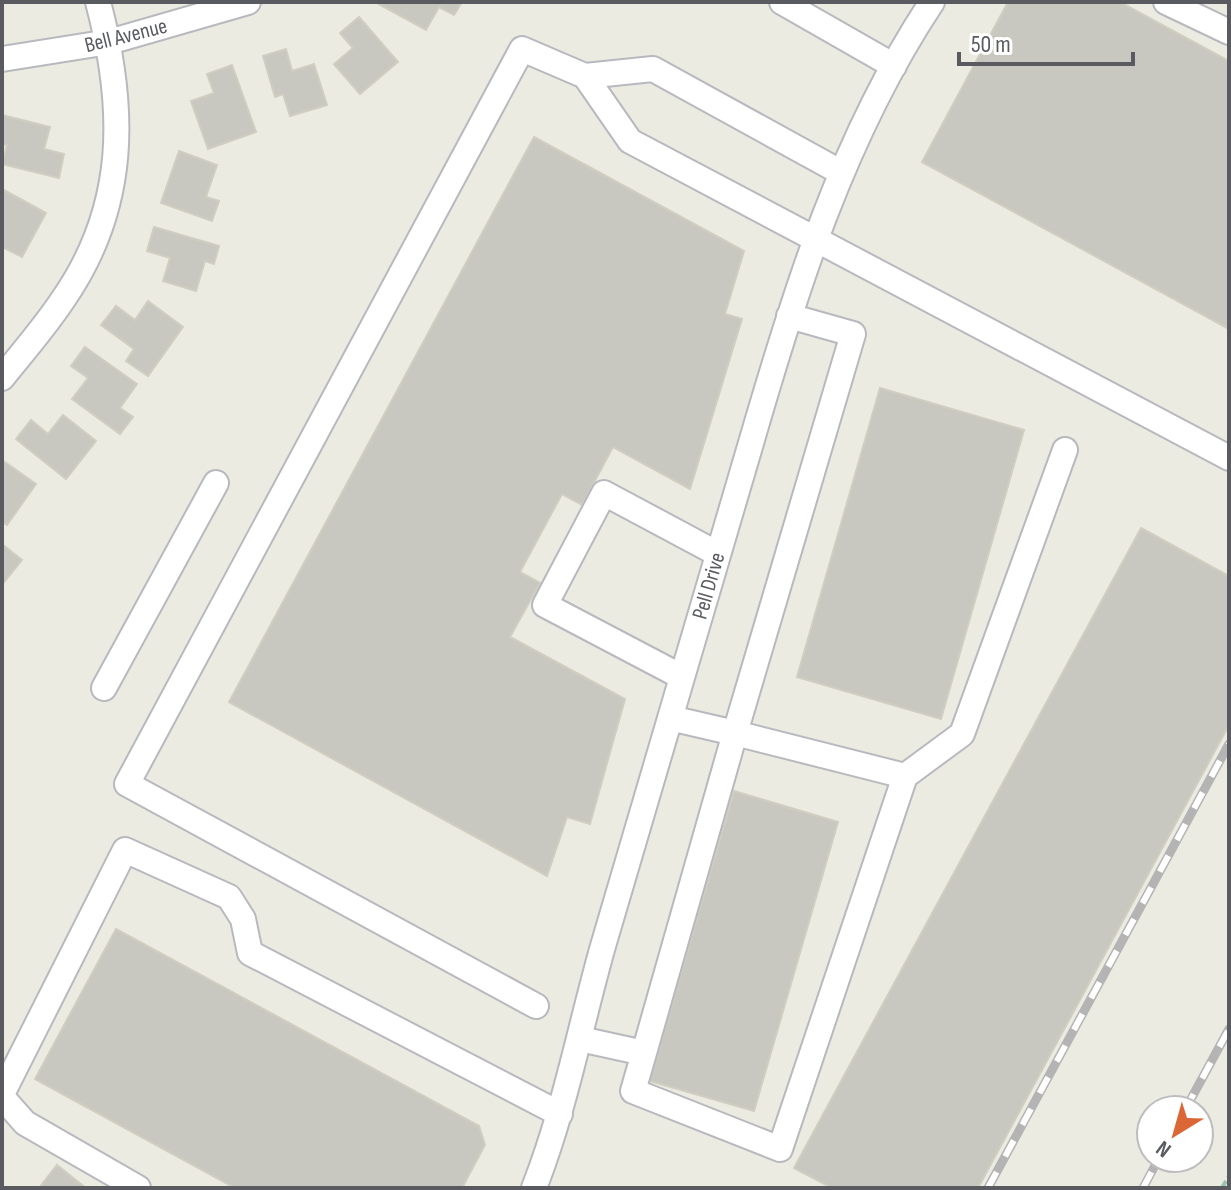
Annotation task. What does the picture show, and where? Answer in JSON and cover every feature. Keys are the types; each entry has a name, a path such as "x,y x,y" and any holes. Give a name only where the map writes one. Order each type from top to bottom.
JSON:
{"street":[{"path":"2,378 80,273 105,212 116,164 119,115 109,42 98,2"},
{"name":"Bell Avenue","path":"2,59 109,42 248,2"},
{"path":"782,2 894,66"},
{"name":"Pell Drive","path":"534,1188 560,1114 670,718 789,316 842,173 894,66 932,2"},
{"path":"1166,2 1229,32"},
{"path":"536,1006 127,784 522,49 585,76 653,69 842,173"},
{"path":"585,76 630,141 817,237 1229,458"},
{"path":"789,316 853,334 633,1091 780,1149 905,776 962,734 1065,450"},
{"path":"104,688 216,483"},
{"path":"682,677 545,605 604,493 718,554"},
{"path":"670,718 905,776"},
{"path":"138,1188 25,1123 2,1096 125,850 229,897 243,919 250,953 560,1114"},
{"path":"580,1039 644,1053"}],"path":[{"path":"1222,1188 1229,1176"}],"building":[{"path":"375,2 462,2 454,15 439,7 426,30"},
{"path":"1008,2 1120,2 1229,61 1229,329 922,162"},
{"path":"359,17 398,62 360,94 334,64 353,48 340,33"},
{"path":"286,49 292,71 314,64 327,105 290,116 283,94 275,97 263,56"},
{"path":"232,65 256,132 208,149 191,101 214,93 207,74"},
{"path":"2,115 50,127 44,149 64,154 59,178 2,164 7,145 2,144"},
{"path":"534,137 744,251 725,314 742,319 690,489 613,447 582,505 562,494 520,572 540,583 510,637 625,699 590,824 567,817 547,876 229,702"},
{"path":"179,151 217,165 206,197 219,201 212,221 161,203"},
{"path":"2,189 46,213 22,257 2,247"},
{"path":"154,227 219,246 214,264 205,261 196,291 163,281 170,258 147,251"},
{"path":"148,301 183,327 148,376 126,361 134,349 101,325 116,306 135,320"},
{"path":"85,347 137,384 120,408 133,417 120,434 72,399 88,378 71,366"},
{"path":"880,388 1024,430 941,719 797,677"},
{"path":"63,415 96,441 66,479 16,439 31,420 48,434"},
{"path":"2,460 36,484 7,525 2,522"},
{"path":"1141,528 1229,576 1229,725 978,1188 832,1188 794,1168"},
{"path":"2,544 22,560 2,585"},
{"path":"734,791 838,822 754,1111 650,1081"},
{"path":"116,929 479,1126 485,1145 462,1188 235,1188 35,1079"},
{"path":"57,1165 86,1188 39,1188"}],"railway":[{"path":"988,1188 1229,744"},
{"path":"1194,1094 1229,1029"},
{"path":"1143,1188 1150,1174"}]}
